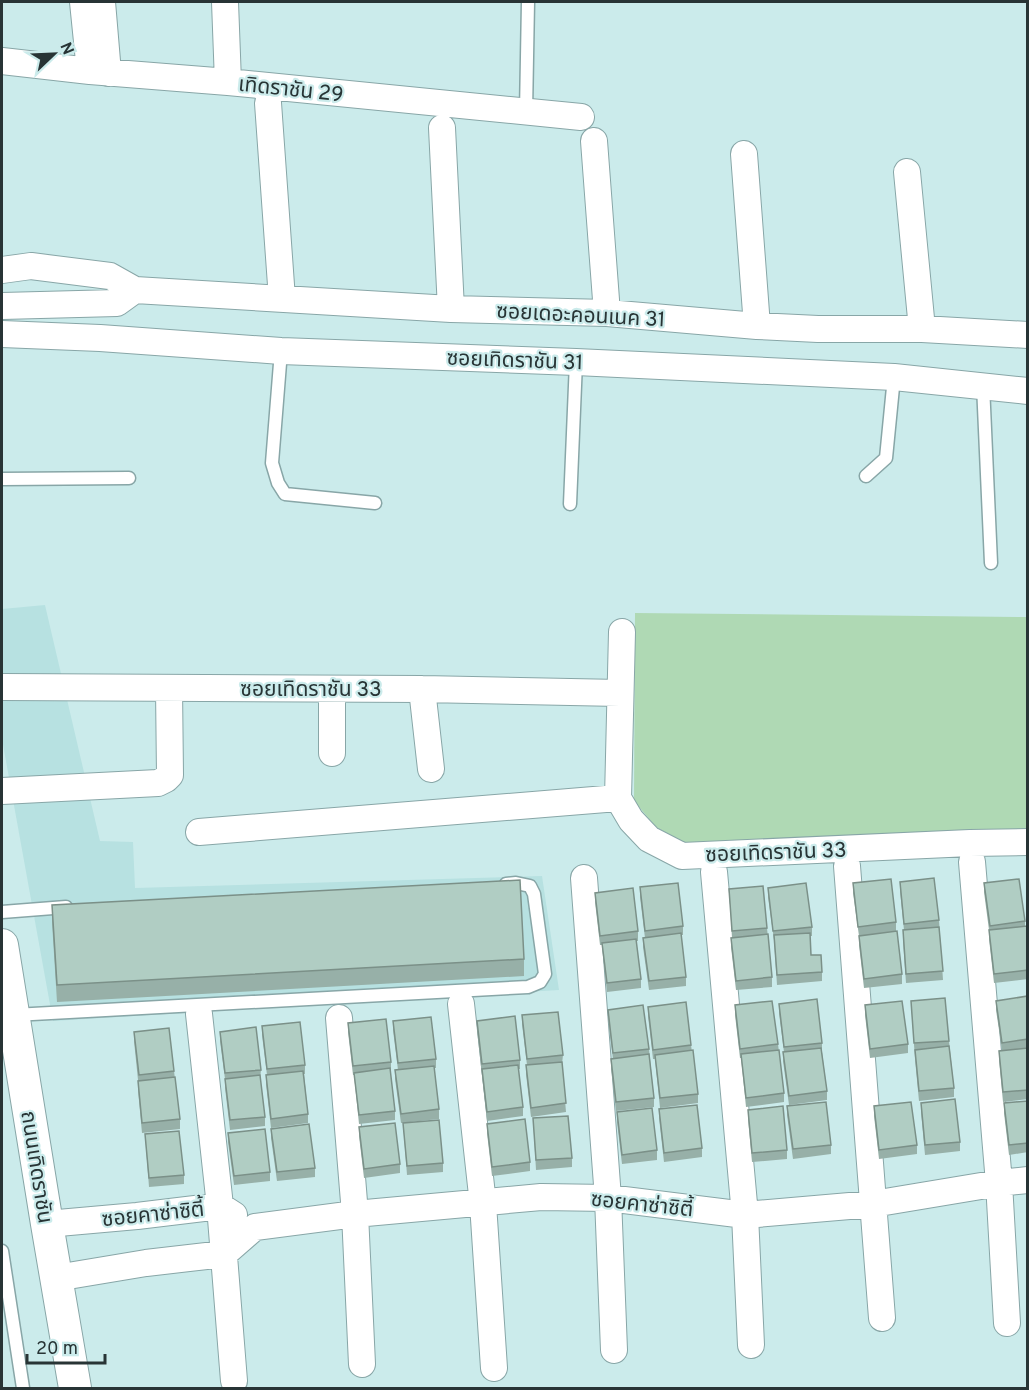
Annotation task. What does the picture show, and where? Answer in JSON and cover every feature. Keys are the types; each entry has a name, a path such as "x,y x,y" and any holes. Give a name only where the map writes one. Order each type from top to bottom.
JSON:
{"street":[{"path":"83,2 99,72"},
{"path":"99,72 102,2"},
{"path":"225,2 228,82"},
{"name":"เทิดราชัน 29","path":"2,62 581,117"},
{"path":"268,103 282,299"},
{"path":"442,128 451,309"},
{"path":"594,141 607,313"},
{"path":"744,154 757,326"},
{"path":"907,172 922,329"},
{"name":"ซอยเดอะคอนเนค 31","path":"2,270 31,266 110,276 135,291 451,309 607,313 757,326 922,329 1028,335"},
{"name":"ซอยเดอะคอนเนค 31","path":"2,306 117,303 135,291"},
{"name":"ซอยเทิดราชัน 31","path":"2,334 100,338 281,351 894,377 1028,391"},
{"path":"199,832 618,798 622,632"},
{"name":"ซอยเทิดราชัน 33","path":"2,687 422,689 620,693"},
{"path":"2,791 158,783 166,779 170,775 169,688"},
{"path":"332,689 332,753"},
{"path":"422,689 431,769"},
{"name":"ซอยเทิดราชัน 33","path":"618,798 631,820 649,839 682,856 1028,842"},
{"path":"972,862 999,1183 1007,1323"},
{"path":"847,866 882,1318"},
{"path":"714,872 746,1215 752,1345"},
{"path":"584,878 608,1198 614,1350"},
{"name":"ถนนเทิดราชัน","path":"2,945 75,1389"},
{"path":"461,1004 483,1204 494,1368"},
{"path":"200,1014 220,1206 234,1381"},
{"path":"339,1018 355,1214 362,1364"},
{"name":"ซอยคาซ่าซิตี้","path":"47,1224 220,1206 255,1227 355,1214 541,1197 608,1198 746,1215 873,1204 1028,1180"},
{"path":"56,1278 146,1263 224,1254 255,1227"}],"lane":[{"path":"526,112 528,2"},
{"path":"281,351 272,463 278,483 285,494 375,503"},
{"path":"570,504 576,362"},
{"path":"866,476 886,458 894,377"},
{"path":"983,385 991,563"},
{"path":"2,479 129,478"},
{"path":"13,1015 528,987 540,982 545,974 534,894 530,886 494,885"},
{"path":"2,912 83,905"},
{"path":"2,1251 23,1389"}],"shaded area":[{"path":"45,605 100,841 133,842 135,888 542,876 559,990 53,1021 2,739 2,609"}],"green space":[{"path":"635,613 1027,617 1027,831 686,844 656,827 634,801"}],"building":[{"path":"934,878 939,920 904,924 900,882"},
{"path":"891,879 896,922 858,927 853,883"},
{"path":"1019,879 1025,921 990,926 984,883"},
{"path":"520,880 524,959 57,985 52,905"},
{"path":"678,883 683,926 645,931 640,887"},
{"path":"806,883 812,927 773,931 768,888"},
{"path":"763,886 767,928 732,931 729,889"},
{"path":"633,888 638,931 600,936 595,893"},
{"path":"1027,926 1028,970 994,974 989,930"},
{"path":"939,927 943,971 906,974 903,930"},
{"path":"897,931 902,974 864,979 859,936"},
{"path":"681,933 686,977 649,981 643,938"},
{"path":"810,933 811,955 821,955 822,972 777,975 774,935"},
{"path":"768,934 772,977 736,981 731,938"},
{"path":"636,939 641,979 607,983 602,943"},
{"path":"1028,996 1028,1039 1002,1043 996,1001"},
{"path":"945,998 949,1041 914,1043 911,1001"},
{"path":"817,999 822,1043 784,1047 779,1004"},
{"path":"772,1001 778,1044 740,1049 735,1005"},
{"path":"902,1001 908,1044 870,1049 865,1005"},
{"path":"686,1002 691,1045 653,1050 648,1007"},
{"path":"643,1005 649,1049 613,1053 608,1010"},
{"path":"558,1012 563,1055 527,1059 522,1015"},
{"path":"515,1016 520,1060 482,1064 477,1021"},
{"path":"431,1017 436,1059 398,1063 393,1021"},
{"path":"386,1019 391,1062 353,1066 348,1023"},
{"path":"300,1022 305,1065 267,1069 262,1026"},
{"path":"256,1027 261,1070 225,1073 220,1032"},
{"path":"169,1028 174,1071 139,1075 134,1032"},
{"path":"949,1046 954,1088 919,1091 915,1050"},
{"path":"821,1048 827,1091 789,1096 783,1052"},
{"path":"1028,1048 1028,1090 1003,1092 999,1051"},
{"path":"693,1050 698,1094 660,1098 655,1055"},
{"path":"779,1050 784,1093 746,1098 741,1054"},
{"path":"649,1054 654,1098 616,1102 611,1059"},
{"path":"562,1062 566,1103 531,1108 526,1065"},
{"path":"518,1065 523,1107 487,1112 482,1069"},
{"path":"434,1066 439,1109 401,1114 395,1070"},
{"path":"390,1068 395,1111 359,1115 354,1073"},
{"path":"303,1071 308,1114 271,1119 266,1075"},
{"path":"260,1075 265,1117 230,1120 225,1079"},
{"path":"175,1077 180,1119 142,1123 138,1081"},
{"path":"955,1099 960,1142 925,1145 921,1103"},
{"path":"1028,1101 1028,1143 1009,1145 1004,1103"},
{"path":"826,1102 831,1145 793,1149 787,1106"},
{"path":"911,1102 917,1145 879,1150 874,1106"},
{"path":"697,1105 702,1148 664,1153 659,1109"},
{"path":"783,1106 787,1150 752,1153 748,1110"},
{"path":"652,1108 657,1150 622,1155 617,1112"},
{"path":"568,1116 572,1158 536,1160 533,1118"},
{"path":"525,1119 530,1162 492,1167 487,1124"},
{"path":"439,1120 443,1163 407,1166 403,1123"},
{"path":"395,1123 400,1164 364,1169 359,1127"},
{"path":"309,1124 315,1168 277,1172 271,1129"},
{"path":"265,1129 270,1172 234,1176 228,1133"},
{"path":"179,1131 184,1175 149,1178 145,1134"}]}
